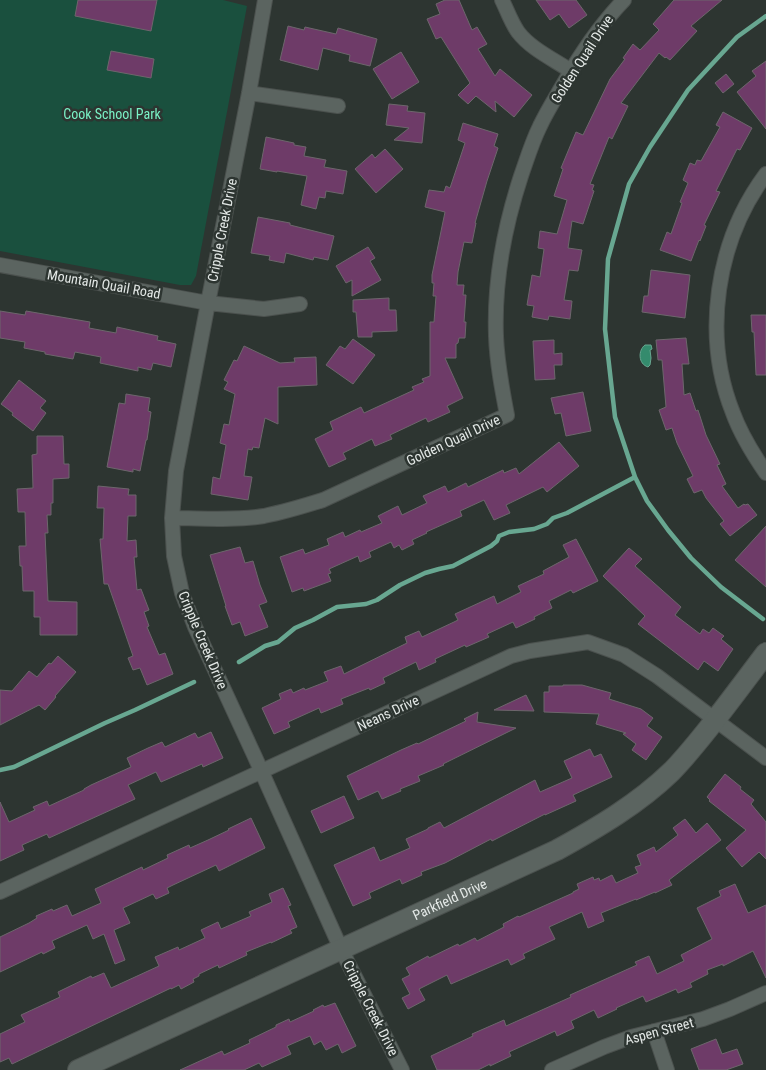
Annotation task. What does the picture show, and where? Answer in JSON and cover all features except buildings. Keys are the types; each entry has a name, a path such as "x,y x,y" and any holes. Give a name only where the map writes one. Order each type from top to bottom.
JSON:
{"street":[{"name":"Cripple Creek Drive","path":"265,0 249,93 176,471 172,518 174,556 182,593 195,627 341,949 402,1070"},
{"path":"502,0 516,30 524,39 571,71"},
{"name":"Golden Quail Drive","path":"172,518 234,518 262,516 292,510 323,500 507,415 499,372 496,336 499,264 506,224 527,159 540,128 571,71 607,18 624,0"},
{"path":"249,93 338,106"},
{"path":"766,174 751,196 732,240 724,265 718,300 716,329 721,373 733,414 751,451 766,473"},
{"name":"Mountain Quail Road","path":"0,264 208,302 264,309 300,304"},
{"name":"Neans Drive","path":"0,892 512,656 530,651 588,642 624,655 657,676 766,758"},
{"name":"Parkfield Drive","path":"78,1070 557,850 600,826 645,794 670,773 688,754 766,653"},
{"name":"Aspen Street","path":"552,1070 631,1037 703,1019 766,993"},
{"path":"654,1030 667,1070"}],"green space":[{"name":"Cook School Park","path":"0,0 223,0 247,6 196,276 191,285 180,285 0,251"}],"shaded area":[{"path":"645,345 651,345 652,349 650,350 651,358 648,367 642,363 640,357 641,350"}],"waterway":[{"path":"763,619 721,587 691,558 647,501 635,477 615,417 605,329 608,259 629,184 650,147 688,90 737,37 766,16"},
{"path":"239,662 265,646 278,642 295,628 337,607 366,604 377,600 400,585 425,573 453,566 491,546 497,541 499,536 509,532 534,529 547,524 553,518 567,513 635,477"},
{"path":"0,770 14,767 194,682"}]}
